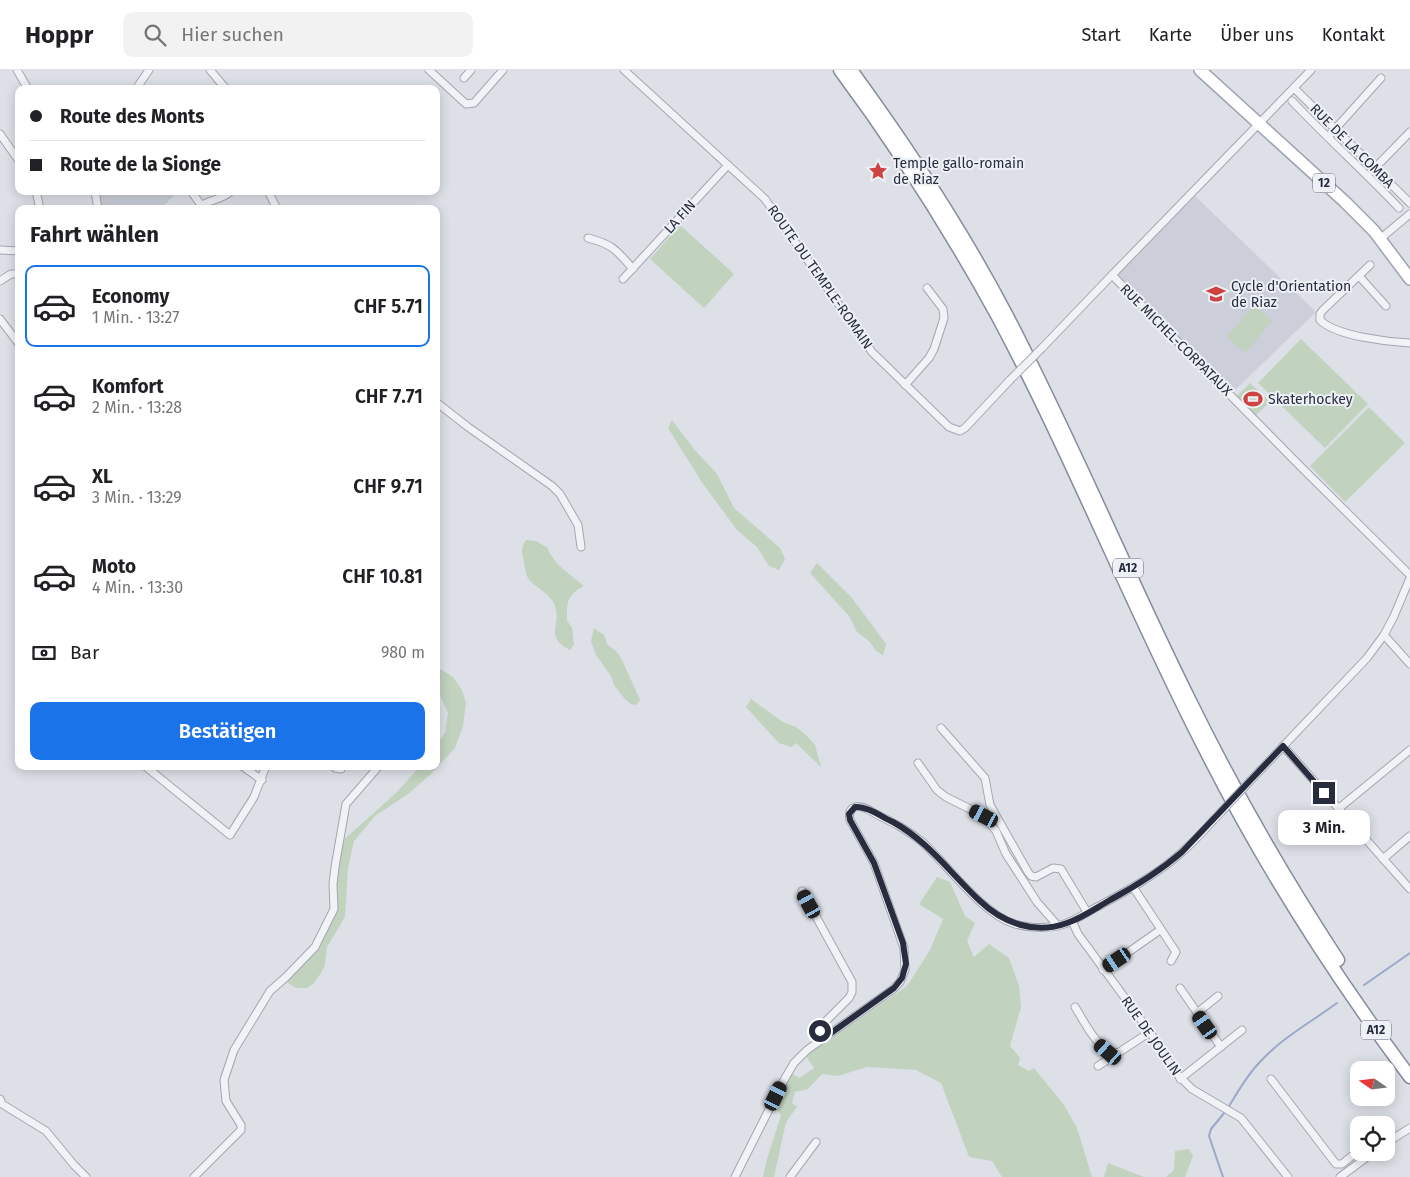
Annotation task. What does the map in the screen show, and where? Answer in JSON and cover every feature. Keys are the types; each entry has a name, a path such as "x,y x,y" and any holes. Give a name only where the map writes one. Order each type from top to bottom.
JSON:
{"highway":[{"name":"A12","path":"840,70 928,198 984,293 1047,416 1162,664 1206,753 1274,874 1319,947 1410,1077"},
{"name":"A12","path":"851,70 936,193 1006,314 1055,412 1189,698 1240,797 1321,934 1362,996 1410,1062"},
{"path":"1343,982 1351,1000 1410,1083"}],"main road":[{"name":"12","path":"1200,70 1344,201 1380,239 1410,278"}],"street":[{"path":"18,70 26,85"},
{"path":"139,85 150,70"},
{"path":"210,70 223,85"},
{"path":"429,70 466,104 474,103 503,70"},
{"path":"464,78 471,70"},
{"name":"ROUTE DU TEMPLE-ROMAIN","path":"624,70 765,199 872,352 949,427 960,431 965,428 1112,275"},
{"name":"RUE MICHEL-CORPATAUX","path":"1311,70 1112,275 1410,576"},
{"path":"1328,137 1381,78"},
{"name":"RUE DE LA COMBA","path":"1294,88 1410,203"},
{"path":"1292,101 1399,208"},
{"path":"1368,175 1410,132"},
{"path":"0,134 15,155"},
{"name":"LA FIN","path":"623,279 728,165"},
{"path":"204,205 226,195"},
{"path":"1380,239 1410,214"},
{"path":"588,238 603,242 614,248 633,269"},
{"path":"0,250 15,252"},
{"path":"1370,264 1321,312 1321,322 1352,334 1410,343"},
{"path":"0,282 11,274 15,274"},
{"path":"1359,276 1386,306"},
{"path":"905,385 934,349 944,318 943,309 927,288"},
{"path":"0,319 15,339"},
{"path":"440,405 468,428 552,486 560,494 578,525 581,547"},
{"path":"738,1176 791,1067 802,1054 892,990 900,982 905,970 905,953 900,934 870,854 850,820 849,814 855,807 862,807 871,811 914,835 980,901 1006,920 1031,927 1045,928 1072,921 1133,887 1182,852 1367,658 1384,635 1394,616 1410,576"},
{"path":"1384,635 1410,664"},
{"path":"941,728 985,778 990,805 1028,872 1033,877 1036,877 1053,868 1061,869 1087,912"},
{"path":"1283,746 1410,889"},
{"path":"1338,809 1410,750"},
{"path":"918,763 937,790 946,797 984,816 996,831 1006,854 1037,902 1058,926"},
{"path":"149,770 230,835 254,797 265,770"},
{"path":"248,770 262,780"},
{"path":"194,1177 241,1130 241,1125 226,1101 224,1080 234,1050 270,990 286,977 315,947 334,909 335,867 346,804 376,770"},
{"path":"1383,859 1410,836"},
{"path":"1133,887 1176,952 1171,961"},
{"path":"802,891 852,982 852,992 849,998 821,1026 820,1031 824,1038"},
{"name":"RUE DE JOULIN","path":"1072,921 1078,934 1150,1032 1169,1065 1180,1079 1192,1089 1228,1110 1244,1122 1288,1177"},
{"path":"1103,970 1160,930"},
{"path":"1180,988 1221,1047"},
{"path":"1197,1013 1218,996"},
{"path":"1075,1007 1099,1044 1108,1052 1117,1053"},
{"path":"1180,1079 1242,1030"},
{"path":"1098,1066 1150,1032"},
{"path":"1271,1079 1336,1164 1342,1164 1350,1157"},
{"path":"0,1099 2,1104 46,1131 74,1166 86,1177"},
{"path":"1395,1137 1410,1128"},
{"path":"790,1177 816,1142"},
{"path":"1340,1177 1362,1161"}],"shaded area":[{"path":"99,195 175,195 164,205 101,205"},
{"name":"Cycle d'Orientation de Riaz","path":"1195,196 1316,312 1233,392 1118,275"}],"green space":[{"path":"680,225 734,274 704,308 650,259"},
{"path":"1254,305 1272,321 1245,353 1227,337"},
{"path":"1301,339 1368,404 1325,448 1258,383"},
{"name":"Skaterhockey","path":"1250,383 1270,402 1256,415 1237,396"},
{"path":"1369,407 1405,443 1345,502 1310,466"},
{"path":"672,420 694,449 717,474 734,508 780,548 785,559 779,570 769,566 757,547 737,530 703,484 668,428"},
{"path":"526,540 536,541 548,548 553,559 584,586 571,596 568,604 567,621 572,627 574,645 570,650 557,640 555,635 557,613 553,601 531,582 526,574 522,551"},
{"path":"817,563 852,598 886,644 883,655 876,651 870,642 857,632 849,616 810,573"},
{"path":"594,628 604,635 607,644 617,652 622,660 640,700 636,705 631,704 624,698 596,655 591,641"},
{"path":"440,669 453,677 462,690 466,703 463,726 455,748 440,764 440,740 445,733 448,713 440,696"},
{"path":"751,699 783,722 796,727 806,735 815,745 821,767 796,743 791,747 779,743 746,707"},
{"path":"416,770 435,770 408,794 375,816 354,841 348,868 345,917 327,947 325,965 321,973 313,984 307,988 296,988 288,983 286,977 315,947 334,909 338,845 397,792"},
{"path":"937,877 950,882 965,916 975,923 967,941 974,957 989,944 1009,958 1019,986 1021,1007 1010,1046 1020,1058 1018,1065 1029,1071 1034,1068 1064,1105 1077,1128 1092,1177 1002,1177 992,1161 969,1157 941,1083 916,1070 867,1067 838,1076 822,1074 808,1089 795,1092 792,1103 797,1107 786,1122 774,1177 763,1177 781,1115 776,1109 785,1082 791,1073 799,1078 814,1068 806,1056 907,986 930,950 943,919 919,904"},
{"path":"1189,1149 1193,1156 1185,1177 1166,1177 1174,1170 1175,1151"},
{"path":"1108,1163 1144,1177 1104,1177"}],"waterway":[{"path":"1364,985 1410,953"},
{"path":"1228,1108 1250,1074 1267,1055 1286,1039 1337,1003"},
{"path":"1223,1177 1209,1136 1211,1129 1225,1112"}],"place":[{"name":"Temple gallo-romain de Riaz","path":"878,171"},
{"name":"Cycle d'Orientation de Riaz","path":"1216,294"},
{"name":"Skaterhockey","path":"1253,399"}],"route":[{"path":"820,1031 824,1038 869,1007 897,986 905,970 906,958 903,943 874,863 850,820 850,811 855,807 862,807 871,811 914,835 980,901 998,915 1016,924 1045,928 1072,921 1133,887 1166,865 1182,852 1283,746 1324,793"}]}
